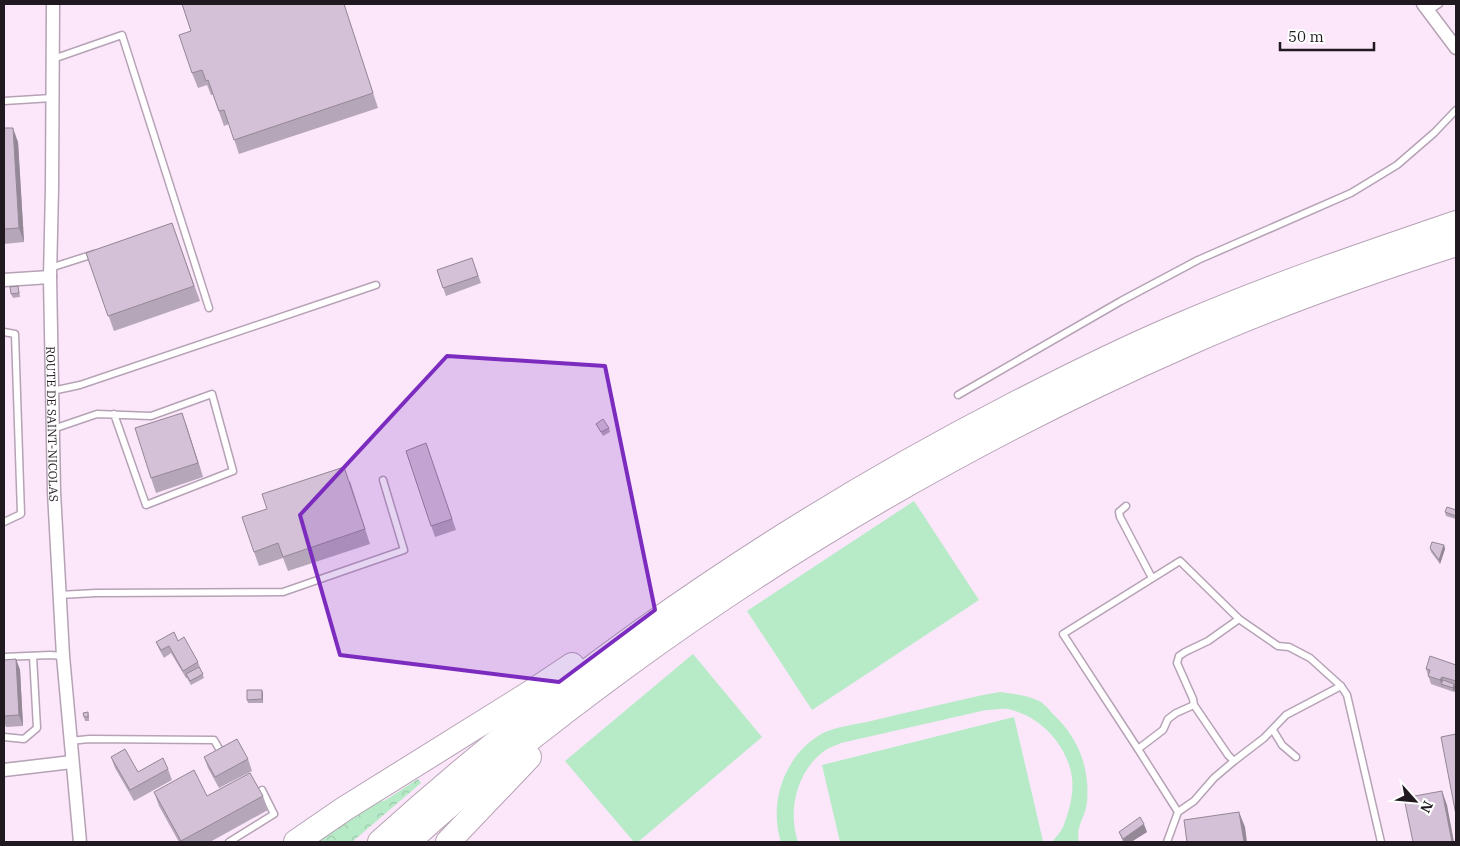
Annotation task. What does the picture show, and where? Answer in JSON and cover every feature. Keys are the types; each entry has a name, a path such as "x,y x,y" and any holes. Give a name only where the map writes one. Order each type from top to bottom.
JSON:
{"highway":[{"path":"380,842 421,804 512,730 609,655 679,605 756,553 839,501 940,442 1072,374 1182,324 1276,286 1456,223"},
{"path":"408,842 434,818 537,733 676,629 838,524 947,461 1069,398 1188,343 1285,304 1393,264 1456,244"},
{"path":"296,842 344,809 530,693 655,610 679,605"},
{"path":"448,842 522,763 580,710 598,687"}],"street":[{"name":"ROUTE DE SAINT-NICOLAS","path":"53,4 50,273 54,492 63,656 80,842"},
{"path":"1430,6 1456,48"},
{"path":"4,280 50,273"},
{"path":"4,770 72,762"}],"lane":[{"path":"53,59 122,35 209,308"},
{"path":"4,101 52,98"},
{"path":"958,395 1198,260 1351,193 1397,166 1434,133 1456,110"},
{"path":"175,227 183,225"},
{"path":"50,273 105,250"},
{"path":"52,391 80,385 376,285"},
{"path":"4,332 15,334 20,514 4,522"},
{"path":"53,429 97,414 114,414 151,416 212,394 234,471 146,505 114,414"},
{"path":"59,595 96,593 283,592 404,550 383,480"},
{"path":"1126,506 1119,512 1120,517 1152,578"},
{"path":"1178,812 1063,634 1180,561 1239,619 1278,646 1289,647 1310,658 1341,686 1347,695 1381,842"},
{"path":"1234,761 1194,705 1177,663 1179,656 1208,641 1239,619"},
{"path":"4,737 24,738 36,728 34,656"},
{"path":"4,657 63,656"},
{"path":"1167,842 1178,812 1194,801 1214,778 1273,730 1286,715 1341,686"},
{"path":"1138,749 1163,730 1168,720 1176,713 1194,705"},
{"path":"1273,730 1282,745 1296,757"},
{"path":"70,741 89,739 214,740 221,752"},
{"path":"229,842 274,814 262,790"}],"highlighted area":[{"path":"447,356 605,366 655,610 559,682 340,655 300,515"}],"green space":[{"path":"914,501 979,600 812,710 747,611"},
{"path":"693,654 762,737 638,842 634,842 565,761"},
{"path":"1000,692 1026,696 1041,702 1061,722 1075,742 1084,765 1087,789 1086,807 1078,831 1079,842 1052,842 1063,827 1072,797 1072,778 1065,755 1059,744 1042,725 1031,718 1008,709 1003,709 986,710 841,743 827,749 808,767 797,791 794,817 798,842 781,842 777,811 783,780 799,753 823,733 840,727"},
{"path":"1014,717 1043,841 840,842 822,765"},
{"path":"418,779 421,783 352,842 314,842 379,800 384,801"}],"building":[{"path":"182,4 344,4 373,93 234,140 224,110 219,111 208,80 206,81 202,70 192,73 179,35 191,31"},
{"path":"4,128 13,128 19,228 4,229"},
{"path":"172,223 194,286 108,316 86,253"},
{"path":"472,258 478,276 443,288 437,270"},
{"path":"18,286 19,293 11,294 10,287"},
{"path":"182,413 198,463 151,478 135,428"},
{"path":"603,419 609,428 601,432 596,424"},
{"path":"426,443 452,519 431,526 406,451"},
{"path":"344,467 365,529 283,557 278,543 254,552 242,517 267,509 262,494"},
{"path":"1447,507 1456,510 1456,516 1445,512"},
{"path":"1432,542 1444,545 1439,560 1430,548"},
{"path":"174,632 178,641 184,637 198,662 183,671 169,646 161,650 156,642"},
{"path":"1430,656 1456,665 1456,681 1442,677 1440,680 1428,676 1430,670 1426,669"},
{"path":"16,659 19,715 4,716 4,660"},
{"path":"199,667 203,674 190,681 186,674"},
{"path":"1443,680 1454,684 1453,688 1441,684"},
{"path":"247,690 262,690 262,699 247,700"},
{"path":"88,712 88,717 84,717 83,713"},
{"path":"1456,734 1456,815 1441,737"},
{"path":"237,739 248,759 215,777 204,757"},
{"path":"125,749 138,772 163,758 168,769 130,790 111,757"},
{"path":"194,770 207,796 250,773 263,796 181,841 154,792"},
{"path":"1442,791 1452,842 1413,842 1404,798"},
{"path":"1239,812 1244,842 1187,842 1184,820"},
{"path":"1140,817 1144,824 1123,839 1119,832"}]}
